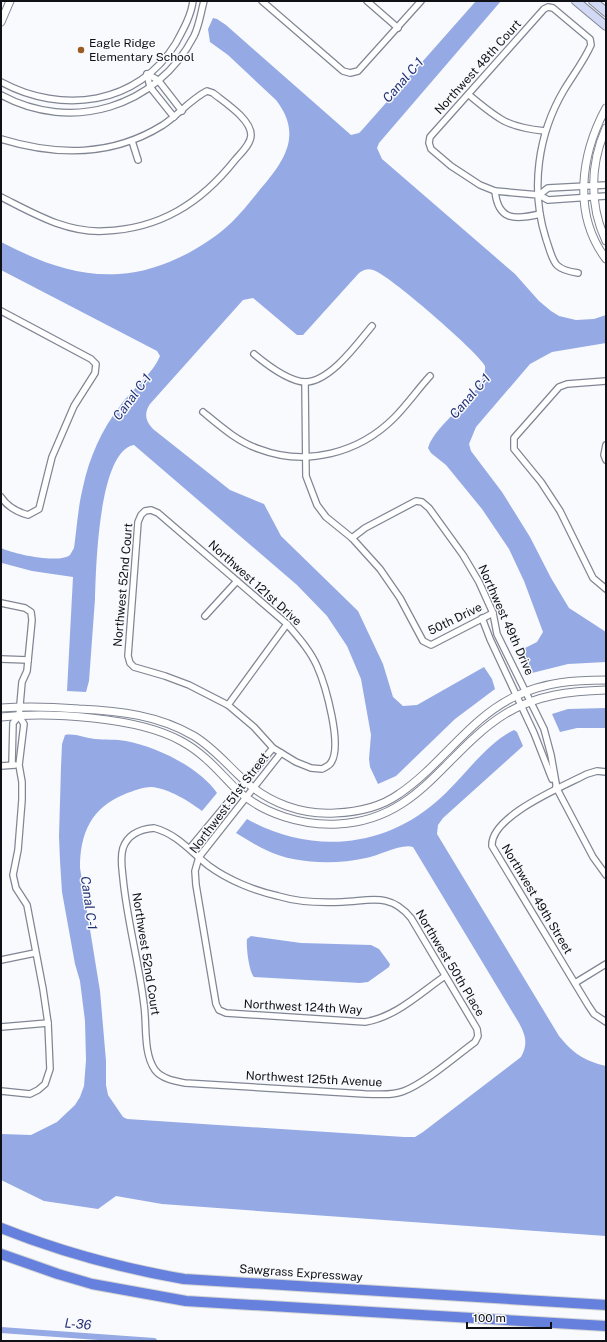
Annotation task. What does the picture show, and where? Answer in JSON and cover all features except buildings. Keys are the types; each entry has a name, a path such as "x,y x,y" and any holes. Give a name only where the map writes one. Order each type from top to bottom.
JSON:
{"highway":[{"name":"Sawgrass Expressway","path":"1,1228 86,1258 121,1267 184,1279 606,1305"},
{"path":"1,1254 92,1284 146,1295 186,1301 606,1326"}],"main road":[{"path":"576,1 606,26"},
{"path":"593,1 606,12"}],"street":[{"path":"1,22 10,1"},
{"path":"1,82 28,95 61,101 82,101 105,97 122,91 135,84 161,62 172,48 188,20 193,1"},
{"path":"1,95 14,102 45,111 79,113 120,103 150,87 178,61 194,35 204,1"},
{"path":"262,1 343,71 350,73 358,71 421,1"},
{"path":"368,1 398,28"},
{"name":"Northwest 48th Court","path":"495,190 480,185 451,166 432,149 429,143 430,138 544,9 548,7 553,8 590,39 591,45 561,96 545,131"},
{"path":"147,74 158,80 182,111"},
{"path":"147,74 150,87 174,117"},
{"path":"1,139 43,150 96,150 132,141 149,133 174,117 201,94 207,91 218,97 248,123 251,134 249,143 228,170 204,194 178,212 152,223 129,228 103,231 73,228 41,217 1,197"},
{"path":"469,95 506,124 517,128 545,131 538,170 540,214 552,256 558,266 563,270 578,272"},
{"path":"168,108 176,102"},
{"path":"606,108 596,126 589,144 583,187 583,198 592,232 606,259"},
{"path":"606,128 596,158 593,186 598,218 606,241"},
{"path":"132,141 138,160"},
{"path":"539,195 548,188 606,186"},
{"path":"540,214 515,218 507,216 500,209 496,201 495,190 539,195 548,200 606,196"},
{"path":"1,311 91,359 96,364 95,373 74,406 52,457 39,508 28,515 21,513 12,509 1,497"},
{"path":"254,354 267,366 284,375 305,382 331,371 343,361 372,326"},
{"path":"203,412 241,440 258,449 282,456 306,458 340,451 368,438 394,418 430,376"},
{"path":"606,380 566,384 559,387 514,438 513,444 514,449 541,482 560,511 593,578 606,589"},
{"path":"305,382 306,476 317,505 326,517 352,538"},
{"path":"606,445 604,455 606,460"},
{"name":"Northwest 49th Drive","path":"352,538 365,528 416,501 422,502 429,508 463,555 479,582 493,613 497,634 544,729 551,755 557,789"},
{"name":"Northwest 121st Drive","path":"145,510 158,513 287,624 304,645 317,666 324,686 334,731 334,753 330,764 322,769 311,768 296,762 281,753"},
{"name":"Northwest 52nd Court","path":"145,510 138,522 128,656 130,663 134,667 189,685 228,705"},
{"name":"50th Drive","path":"352,538 380,569 400,598 426,644 431,645 440,642 493,613"},
{"path":"205,616 237,581"},
{"path":"1,603 25,608 31,612 32,620 27,671 22,682 19,716 13,723 12,764"},
{"name":"Northwest 49th Drive","path":"482,618 490,639 534,733 557,789 593,857 606,875"},
{"path":"281,753 273,748 254,727 228,705 287,624"},
{"path":"1,659 28,660"},
{"path":"1,708 20,706 124,712 160,720 194,736 213,749 253,788 274,801 305,812 336,813 368,808 399,794 417,780 472,727 489,713 516,696 563,682 606,680"},
{"path":"1,718 19,716 93,719 144,726 172,736 197,751 218,769 237,790 246,797 276,814 309,823 340,824 362,821 381,815 410,799 481,732 505,714 521,705 566,692 606,690"},
{"path":"1,1091 30,1094 45,1084 50,1069 48,1023 27,905 16,888 13,875 21,827 22,782 19,766 24,724 19,716"},
{"name":"Northwest 51st Street","path":"190,848 273,748"},
{"name":"Northwest 51st Street","path":"219,1010 216,1004 195,871 199,857 281,753"},
{"path":"1,766 12,764 19,766"},
{"name":"Northwest 49th Street","path":"606,772 597,771 587,774 516,812 495,832 492,839 492,846 574,983 594,1014 606,1022"},
{"path":"213,820 223,826"},
{"name":"Northwest 52nd Court","path":"156,1071 149,1052 145,1006 124,891 122,859 123,848 127,840 134,834 144,829 154,828 167,832 190,848"},
{"path":"190,848 199,857"},
{"name":"Northwest 50th Place","path":"199,857 210,866 237,882 278,896 321,902 377,899 398,905 411,918 477,1029 478,1036"},
{"path":"1,960 35,953"},
{"path":"574,983 606,964"},
{"name":"Northwest 124th Way","path":"219,1010 234,1014 365,1022 378,1020 392,1014 445,976"},
{"path":"1,1027 48,1023"},
{"name":"Northwest 125th Avenue","path":"156,1071 174,1081 186,1083 394,1094 404,1092 417,1084 475,1042 478,1036"}],"water":[{"name":"Canal C-1","path":"476,1 501,1 379,143 377,148 382,159 515,274 539,301 551,311 559,316 576,320 594,319 606,315 606,343 552,352 530,364 476,427 469,444 471,451 502,492 530,537 551,578 569,608 606,632 606,662 568,664 532,673 523,649 537,642 543,632 524,581 509,549 482,509 446,465 431,453 428,448 440,428 470,397 478,386 484,376 485,366 479,358 451,331 396,284 382,274 371,269 367,269 359,273 303,335 297,335 253,298 243,300 150,404 146,417 148,423 153,429 230,490 264,504 281,536 358,611 383,664 393,697 403,706 417,705 484,667 492,679 495,689 455,719 396,776 378,784 370,767 369,759 371,735 361,679 347,646 327,616 297,585 134,445 122,452 113,468 106,489 101,513 96,564 89,681 86,692 67,691 73,577 32,571 2,563 1,548 36,557 56,559 64,558 70,555 74,548 80,502 86,476 97,444 113,415 147,376 160,356 157,351 1,270 1,242 43,261 58,266 88,273 119,274 149,269 180,257 208,241 221,232 235,219 267,181 282,160 287,149 289,125 276,100 228,55 210,42 208,29 213,18 226,25 351,135 359,133 362,130"},
{"path":"606,708 606,728 577,728 560,732 552,714 568,709"},
{"path":"514,730 517,732 523,746 443,818 438,825 437,834 559,1036 574,1052 580,1056 591,1062 606,1066 606,1236 162,1204 116,1196 98,1209 44,1201 1,1180 1,1134 31,1135 57,1122 75,1105 84,1086 86,1060 85,1021 80,981 75,964 62,892 60,861 59,836 61,767 62,744 65,735 76,735 95,739 122,740 151,748 164,753 200,775 217,793 202,811 185,799 171,792 151,787 138,789 113,800 104,807 96,814 85,833 82,844 80,868 100,991 106,1061 106,1085 108,1095 123,1117 127,1119 415,1137 521,1057 525,1048 525,1040 519,1023 413,847 403,847 371,857 341,862 302,861 277,855 236,833 247,819 271,830 295,838 320,841 344,841 369,837 392,829 415,818 436,802 483,753 503,736"},
{"path":"251,936 301,943 371,945 379,949 390,964 389,967 368,982 360,983 254,977 249,965 247,948 247,939"}],"waterway":[{"name":"L-36","path":"1,1330 154,1341"}],"place":[{"name":"Eagle Ridge Elementary School","path":"81,50"}]}
